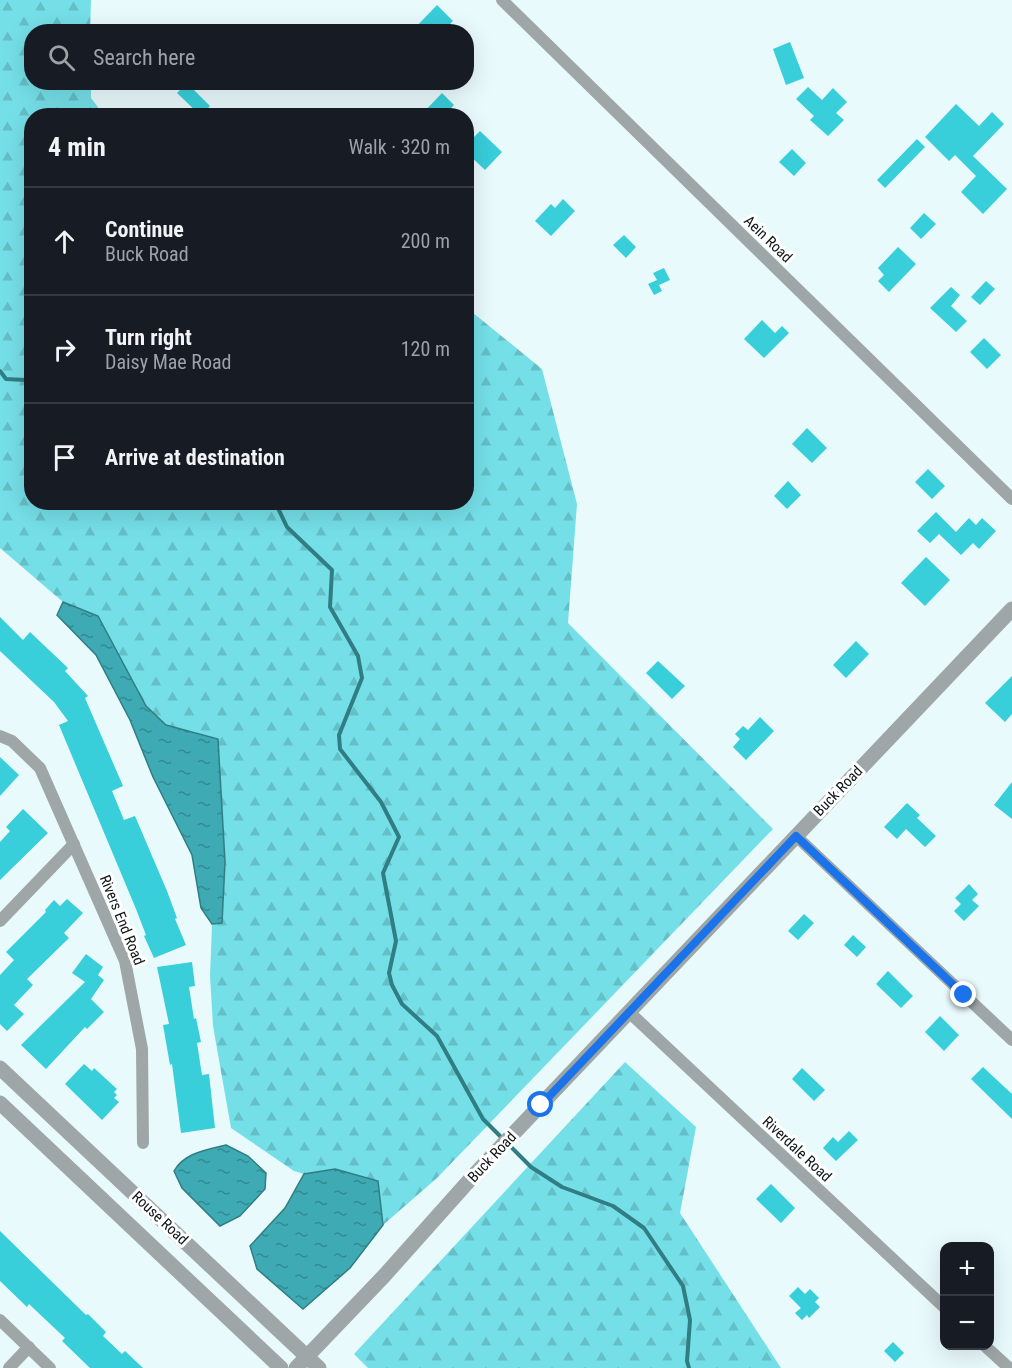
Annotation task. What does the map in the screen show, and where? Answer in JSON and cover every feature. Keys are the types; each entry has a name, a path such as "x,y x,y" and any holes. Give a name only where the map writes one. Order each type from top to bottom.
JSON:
{"street":[{"name":"Aein Road","path":"502,0 1012,499"},
{"name":"Buck Road","path":"302,1362 384,1276 475,1174 1012,609"},
{"name":"Rivers End Road","path":"0,736 12,741 40,768 125,961 142,1049 143,1143"},
{"path":"796,836 1012,1040"},
{"path":"0,921 74,844"},
{"name":"Riverdale Road","path":"629,1012 940,1302"},
{"name":"Rouse Road","path":"0,1068 302,1362 319,1368"},
{"name":"Rouse Road","path":"0,1104 281,1368"},
{"path":"0,1320 50,1368"},
{"path":"9,1368 29,1347"},
{"path":"989,1350 1009,1368"}],"green space":[{"path":"0,0 91,0 90,24 24,24 24,90 91,90 91,98 99,108 24,108 24,510 474,510 474,314 542,369 577,504 568,623 773,829 437,1178 383,1225 377,1181 335,1169 304,1174 294,1171 231,1128 213,1026 210,976 212,924 222,923 225,862 218,739 166,725 146,706 98,617 63,602 0,548"},
{"path":"625,1062 696,1127 680,1213 781,1368 368,1368 354,1354"}],"water":[{"path":"63,602 98,616 146,706 166,725 218,739 225,862 222,923 212,924 201,908 192,855 153,777 130,720 96,655 57,615"},
{"path":"226,1145 248,1156 266,1173 265,1189 240,1216 220,1226 182,1188 174,1171 190,1156"},
{"path":"335,1169 378,1181 383,1225 350,1268 303,1309 257,1269 250,1246 285,1208 304,1174"}],"building":[{"path":"437,5 453,21 450,24 419,24"},
{"path":"790,42 804,78 786,85 773,49"},
{"path":"808,87 822,100 833,88 847,102 836,113 844,120 828,136 810,120 814,116 796,99"},
{"path":"180,90 194,90 210,106 193,108 177,93"},
{"path":"442,93 454,105 451,108 428,108"},
{"path":"956,104 979,126 992,112 1004,124 973,156 1007,189 983,214 961,192 976,176 955,155 949,161 925,137"},
{"path":"480,131 502,152 485,170 474,160 474,137"},
{"path":"917,139 925,147 885,188 877,180"},
{"path":"792,149 806,163 794,176 779,162"},
{"path":"563,199 575,211 551,236 535,221 551,204 555,208"},
{"path":"924,213 936,224 921,239 910,228"},
{"path":"624,235 636,247 626,258 613,245"},
{"path":"898,247 916,264 889,292 878,281 884,275 878,268"},
{"path":"664,268 670,280 659,285 662,291 654,295 648,284 657,280 653,273"},
{"path":"986,281 995,289 980,305 971,297"},
{"path":"951,287 960,295 951,306 967,321 956,332 930,308"},
{"path":"762,320 775,333 782,326 789,333 764,358 744,339"},
{"path":"984,338 1001,355 987,369 970,352"},
{"path":"807,428 827,448 812,463 792,444"},
{"path":"928,469 945,486 932,499 915,482"},
{"path":"788,481 801,495 787,509 774,496"},
{"path":"936,512 956,532 969,518 976,525 982,518 996,531 979,549 973,543 961,555 939,534 930,543 917,531"},
{"path":"926,557 950,580 925,606 901,583"},
{"path":"0,617 23,640 30,632 68,668 65,671 88,696 85,698 123,786 112,791 124,820 135,816 167,891 186,945 154,958 144,936 146,935 136,909 59,725 68,721 54,702 0,651"},
{"path":"856,641 869,654 846,678 833,665"},
{"path":"658,661 685,686 672,699 646,673"},
{"path":"1012,676 1012,714 1005,722 985,703"},
{"path":"760,717 774,731 746,760 733,747 740,739 735,734 743,726 748,730"},
{"path":"0,757 19,775 0,796"},
{"path":"1012,782 1012,819 994,805"},
{"path":"907,803 920,815 917,818 936,836 925,847 906,829 897,839 884,827"},
{"path":"23,809 48,833 0,880 0,842 10,831 6,827"},
{"path":"969,884 978,894 972,900 979,906 964,921 954,911 961,904 955,898"},
{"path":"67,899 83,913 64,933 69,938 27,979 33,985 14,1005 24,1014 7,1031 0,1024 0,975 14,960 6,952 46,912 45,910 54,900 60,906"},
{"path":"804,914 814,923 798,940 788,931"},
{"path":"853,935 866,947 857,957 844,945"},
{"path":"86,954 103,967 98,975 104,980 91,999 104,1012 87,1029 85,1027 46,1069 21,1045 85,982 72,973"},
{"path":"192,962 195,986 189,987 194,1019 196,1018 201,1042 197,1043 202,1075 209,1074 215,1128 181,1133 172,1064 170,1065 163,1025 169,1024 157,967"},
{"path":"888,971 913,996 901,1008 876,984"},
{"path":"940,1016 959,1035 944,1051 925,1032"},
{"path":"84,1064 92,1071 94,1068 117,1089 114,1092 117,1095 114,1098 119,1102 102,1120 65,1084"},
{"path":"983,1067 1012,1094 1012,1119 971,1079"},
{"path":"802,1068 825,1090 814,1101 792,1079"},
{"path":"849,1131 858,1140 836,1161 823,1148 833,1137 838,1142"},
{"path":"771,1184 795,1208 781,1223 756,1199"},
{"path":"0,1231 106,1332 103,1336 122,1354 125,1351 143,1368 90,1368 62,1341 65,1338 29,1304 27,1307 0,1281"},
{"path":"798,1287 805,1294 810,1289 819,1298 815,1302 820,1307 809,1318 807,1315 802,1320 795,1313 801,1308 789,1296"},
{"path":"893,1342 904,1353 895,1362 884,1351"}],"waterway":[{"path":"0,371 6,379 24,380"},
{"path":"279,510 287,527 332,570 330,607 358,656 362,678 339,735 340,749 381,802 399,837 383,873 396,941 389,973 392,985 402,1004 437,1036 483,1119 503,1139"},
{"path":"508,1144 531,1167 562,1187 613,1206 644,1228 683,1286 690,1320 687,1361 689,1368"}],"route":[{"path":"541,1105 796,836 964,995"}]}
